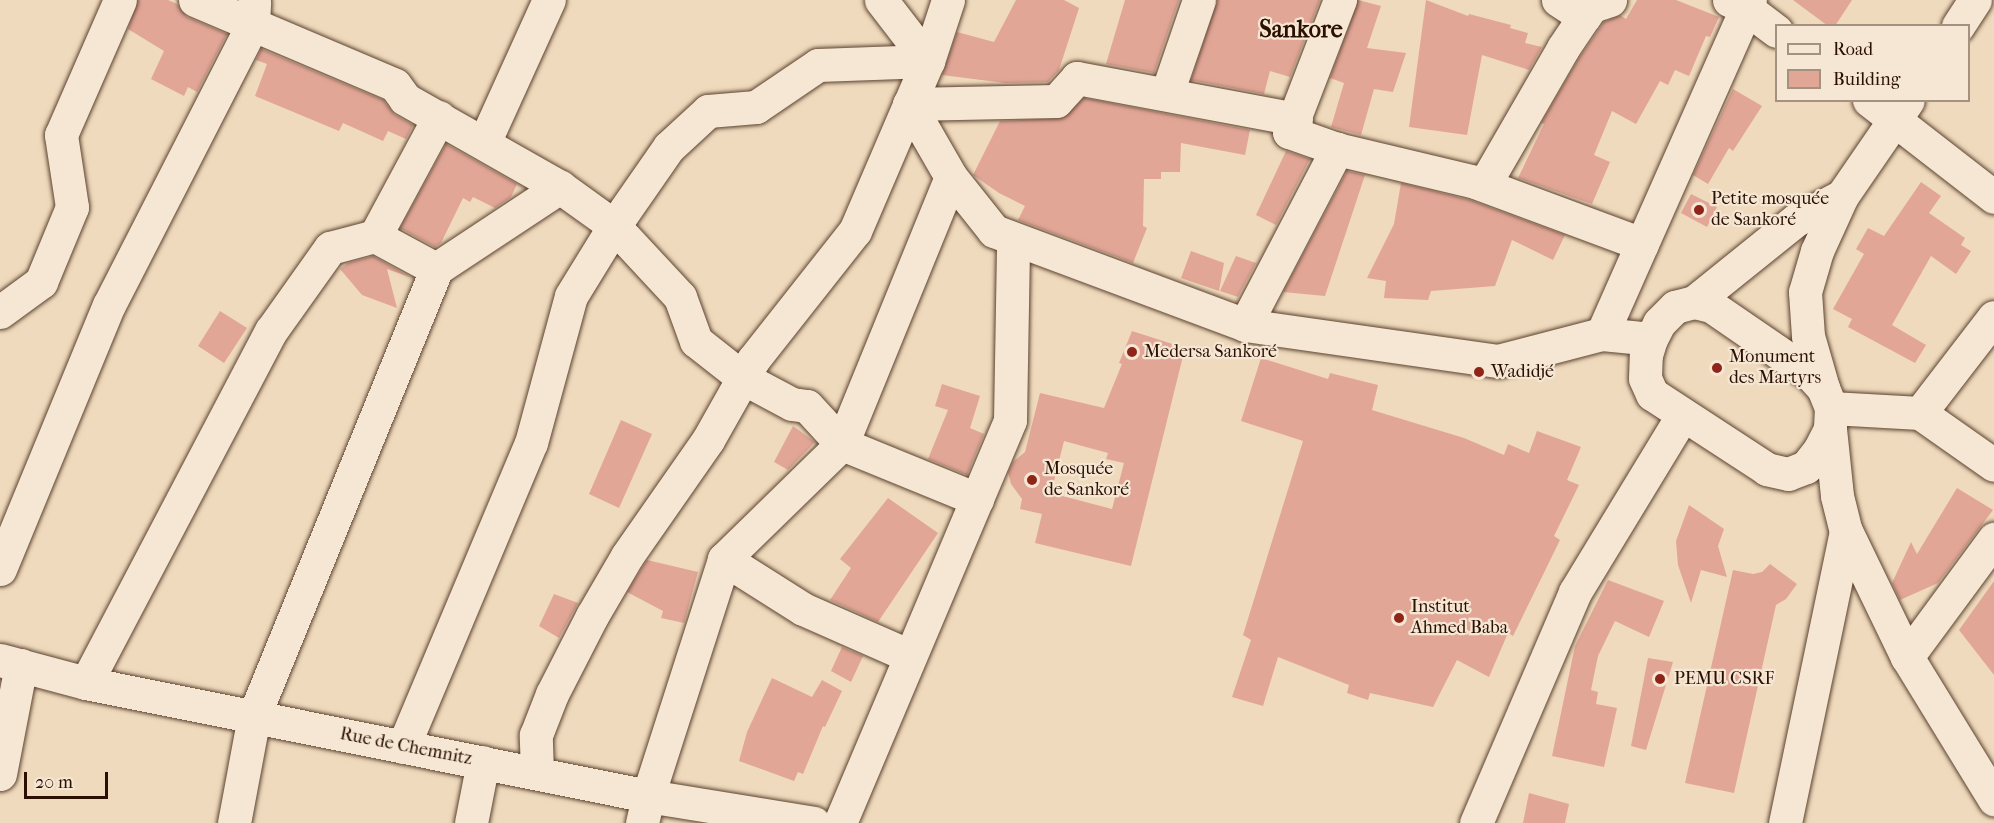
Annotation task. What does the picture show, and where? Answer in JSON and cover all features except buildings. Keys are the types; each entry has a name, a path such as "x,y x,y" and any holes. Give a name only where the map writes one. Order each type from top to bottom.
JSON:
{"street":[{"path":"0,312 41,282 72,207 61,135 120,0"},
{"path":"195,0 254,12 395,85 405,99 560,187 614,226 680,297 696,341 743,378 792,404 807,406 842,444 977,499"},
{"path":"484,143 549,0"},
{"path":"881,0 928,61"},
{"path":"537,772 536,735 552,694 592,616 627,556 708,440 753,360 855,231 928,61 948,0"},
{"path":"1167,93 1199,0"},
{"path":"1340,0 1296,119 1289,132 1337,149 1484,185 1642,244"},
{"path":"1959,24 1975,0"},
{"path":"1602,334 1742,3 1775,30"},
{"path":"1484,185 1563,48 1584,6"},
{"path":"0,569 109,305 254,12"},
{"path":"403,747 531,443 571,296 614,226 669,147 708,111 756,107 818,65 928,61"},
{"path":"909,104 1056,101 1077,78 1167,93 1296,119"},
{"path":"1875,102 1901,110 1994,197"},
{"path":"909,104 951,177 994,231 1245,325 1498,361 1602,334 1648,347"},
{"path":"1901,110 1842,196 1817,251 1805,292 1809,336 1828,408 1837,496 1846,531 1907,657 1989,778"},
{"path":"375,236 439,117"},
{"path":"1245,325 1337,149"},
{"path":"645,810 724,559 842,444 951,177"},
{"path":"234,823 254,716 436,269 560,187"},
{"path":"1694,302 1711,306 1810,374 1828,408 1820,449 1806,467 1788,474 1767,469 1682,416 1652,394 1645,378 1648,347 1659,323 1675,307 1694,302 1796,220 1842,196"},
{"path":"86,682 271,331 330,248 375,236 436,269"},
{"path":"840,823 1010,420 1013,240"},
{"path":"1920,413 1994,317"},
{"path":"1828,408 1920,413 1994,465"},
{"path":"1476,823 1575,592 1682,416"},
{"path":"1785,823 1846,531"},
{"path":"1907,657 1994,539"},
{"path":"724,559 803,609 910,656"},
{"path":"0,774 10,663"},
{"name":"Rue de Chemnitz","path":"10,663 86,682 537,772 645,810 793,821"},
{"path":"471,823 483,762"}],"place":[{"name":"Petite mosquée de Sankoré","path":"1699,210"},
{"name":"Medersa Sankoré","path":"1132,352"},
{"name":"Monument des Martyrs","path":"1717,368"},
{"name":"Wadidjé","path":"1479,372"},
{"name":"Mosquée de Sankoré","path":"1032,480"},
{"name":"Institut Ahmed Baba","path":"1399,618"},
{"name":"PEMU CSRF","path":"1660,679"}],"district":[{"name":"Sankore","path":"1301,30"}]}
